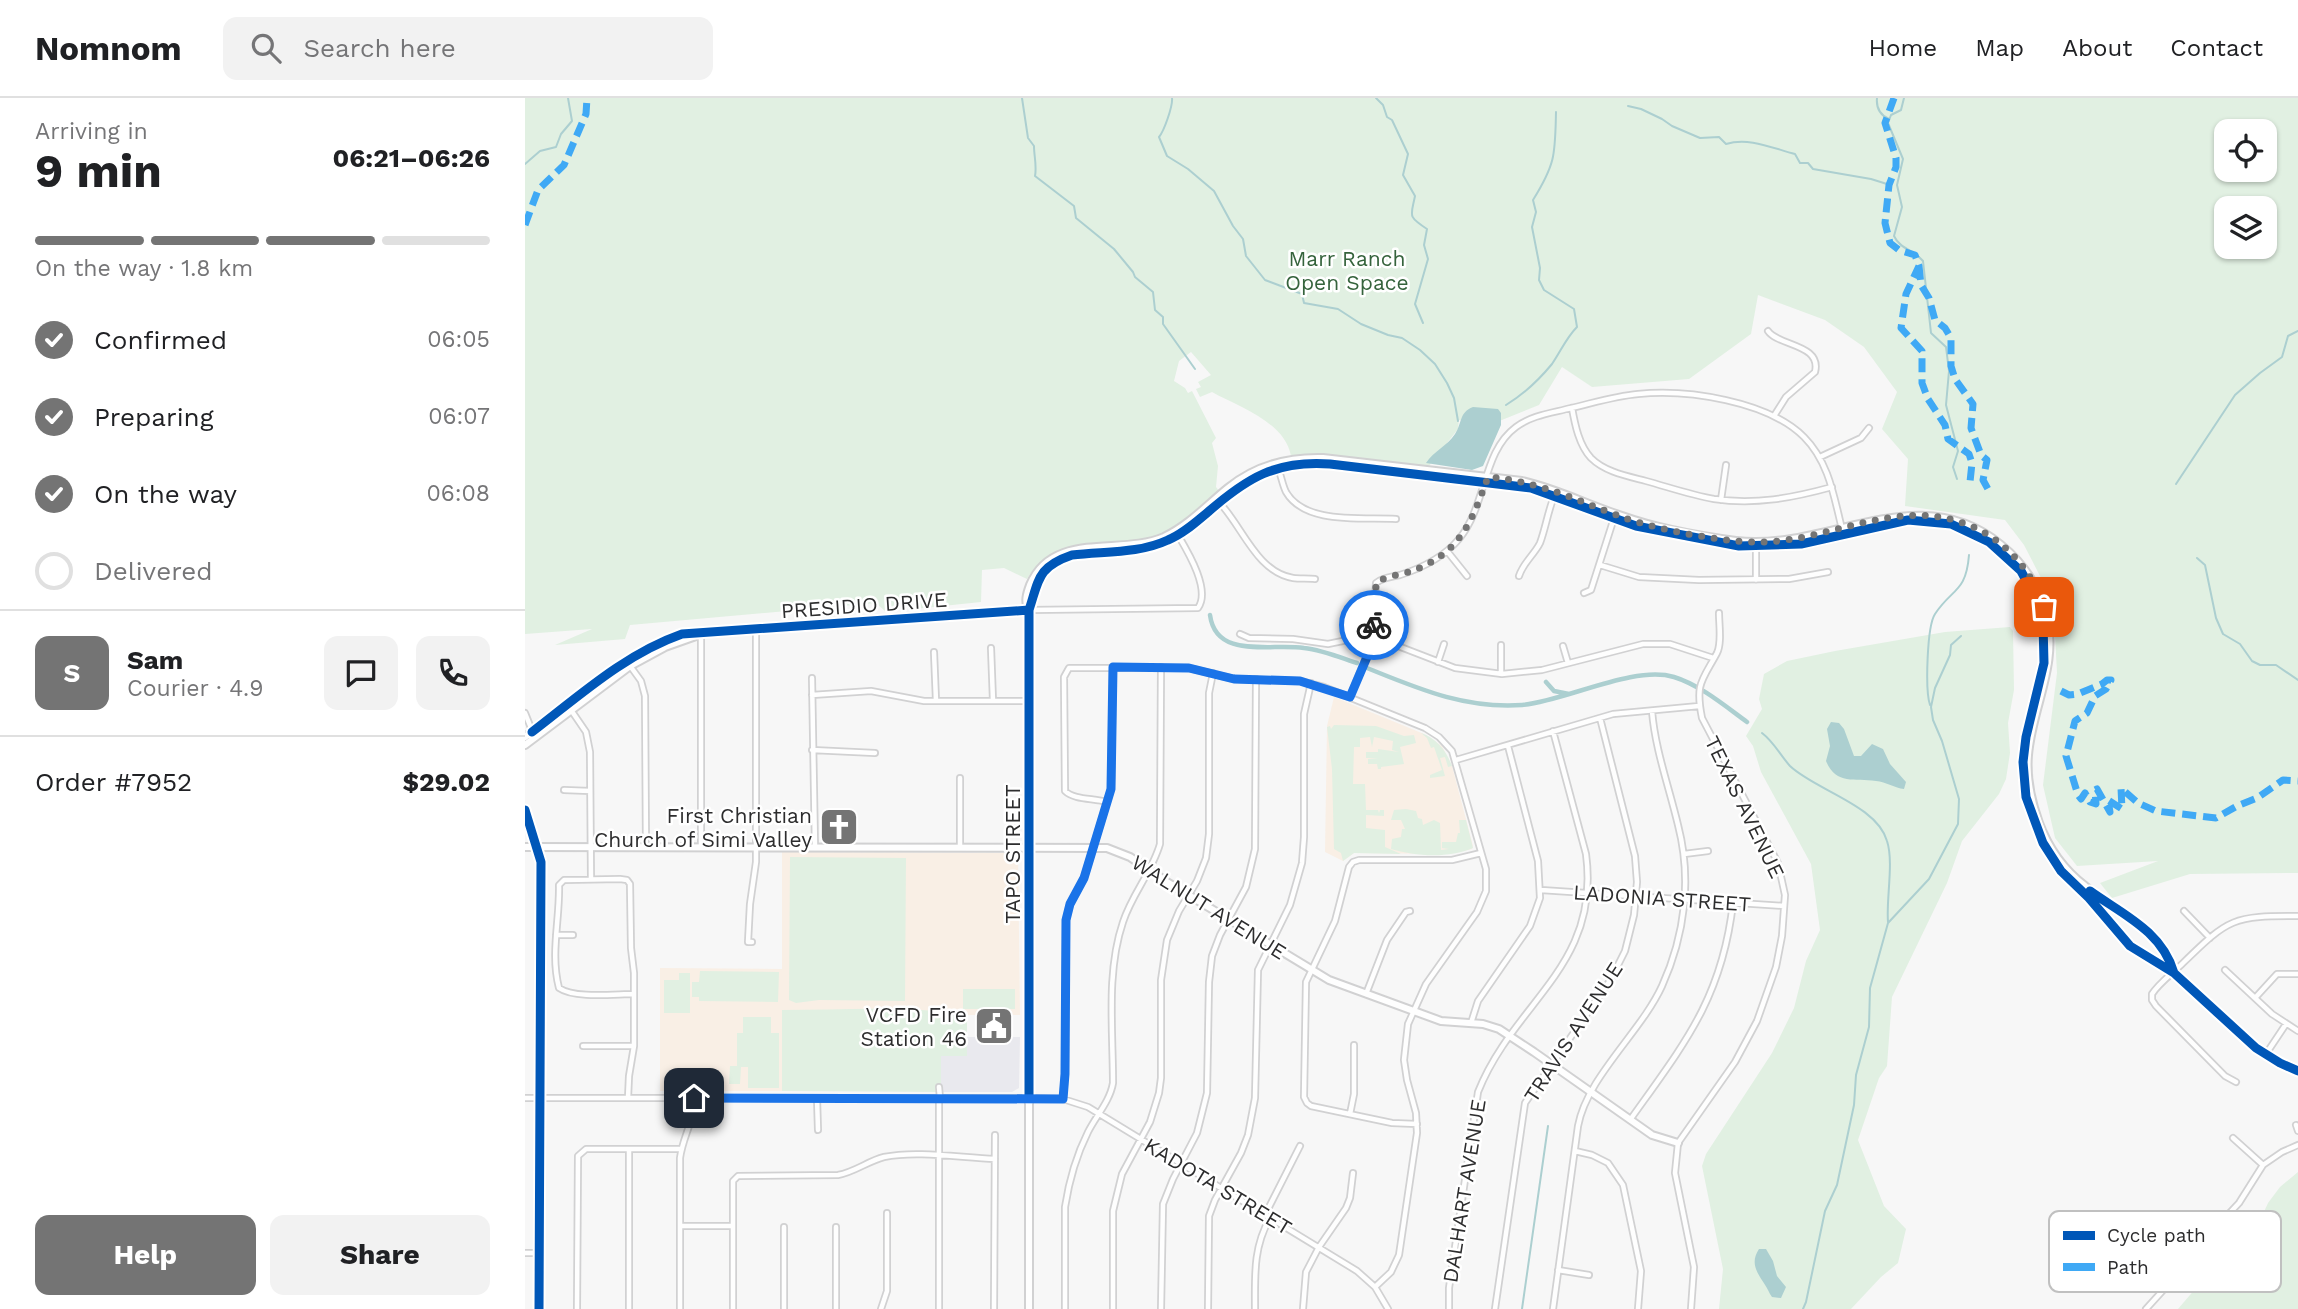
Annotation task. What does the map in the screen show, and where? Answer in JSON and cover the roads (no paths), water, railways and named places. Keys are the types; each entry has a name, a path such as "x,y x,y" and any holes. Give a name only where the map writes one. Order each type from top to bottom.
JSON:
{"main road":[{"path":"525,810 541,862 539,1309"}],"street":[{"path":"1767,331 1771,336 1800,347 1815,361 1816,368 1815,372 1786,397 1774,416"},
{"path":"1350,697 1373,640 1376,583 1412,571 1447,551 1474,516 1498,446 1508,433 1531,418 1619,396 1672,393 1712,398 1774,416 1803,436 1820,457 1832,487 1843,531"},
{"path":"1571,408 1584,449 1598,464 1640,480 1721,500 1774,500 1832,487"},
{"path":"1820,457 1861,438 1868,428"},
{"name":"TAPO STREET","path":"1029,1309 1029,610 1033,589 1051,564 1072,555 1142,549 1177,533 1217,500 1277,465 1315,463 1487,480 1531,488 1555,493 1615,516 1700,540 1756,545 1801,544 1843,531"},
{"path":"1277,465 1286,491 1304,510 1325,516 1396,519"},
{"path":"1721,500 1726,465"},
{"path":"1519,576 1521,567 1541,541 1555,493"},
{"path":"1217,500 1269,567 1289,577 1315,579"},
{"path":"1843,531 1902,515 1943,517 1984,532 2010,552 2024,568 2041,597 2050,641 2047,674 2028,757 2030,793 2040,826 2052,849 2068,870 2093,893 2143,927 2171,962 2174,973"},
{"path":"1584,593 1591,590 1615,516"},
{"path":"1843,531 1908,520 1951,524 1989,541 2021,570 2039,608 2044,636 2044,663 2026,737 2023,762 2026,797 2036,828 2061,871 2099,909 2118,934 2142,955 2174,973 2266,1055 2298,1071"},
{"name":"PRESIDIO DRIVE","path":"525,745 533,735 628,663 662,641 682,634 1029,610 1195,610 1201,606 1202,597 1196,569 1177,533"},
{"path":"1756,545 1756,580"},
{"path":"1447,551 1467,576"},
{"path":"1600,565 1629,575 1650,578 1790,579 1828,572"},
{"path":"1457,760 1553,730 1622,713 1699,706 1700,681 1719,645 1719,613"},
{"path":"753,942 748,942 748,923 756,847 756,629"},
{"path":"701,634 701,847"},
{"path":"1240,634 1249,638 1293,639 1328,644 1353,638 1373,640 1470,671 1501,674 1531,672 1654,643 1685,647 1713,658"},
{"path":"1438,662 1444,644"},
{"path":"1501,645 1501,674"},
{"path":"1563,646 1568,663"},
{"path":"991,648 993,701"},
{"path":"934,652 936,701"},
{"path":"628,663 641,681 645,696 646,847"},
{"path":"1063,1099 1066,920 1070,904 1084,878 1113,778 1113,667"},
{"path":"1065,1309 1067,1193 1078,1154 1113,1083 1113,978 1117,944 1129,905 1149,870 1161,835 1161,667"},
{"path":"1107,802 1073,797 1065,791 1066,671 1072,668 1189,668 1234,679 1311,683 1432,732 1447,743 1457,760 1487,879 1482,903 1426,984 1412,1011 1404,1060 1417,1124 1399,1255 1391,1272 1375,1287"},
{"path":"1113,1309 1114,1203 1122,1174 1150,1122 1161,1078 1161,980 1164,954 1172,925 1202,870 1208,844 1209,693 1213,673"},
{"path":"812,678 815,847"},
{"path":"1161,1309 1161,1218 1168,1190 1197,1133 1205,1105 1208,1080 1209,970 1216,944 1246,887 1255,849 1257,679"},
{"path":"1208,1309 1208,1223 1211,1207 1241,1153 1252,1115 1256,1083 1257,978 1260,962 1290,905 1302,863 1304,714 1311,683"},
{"path":"812,695 871,691 916,700 1029,701"},
{"name":"TEXAS AVENUE","path":"1678,1143 1735,1062 1757,1021 1776,967 1784,906 1784,885 1778,863 1705,727 1699,706"},
{"path":"569,708 583,725 589,741 591,879"},
{"path":"1553,1309 1580,1116 1591,1092 1644,1017 1661,987 1678,943 1685,900 1684,853 1655,736 1652,711"},
{"path":"525,713 533,735"},
{"name":"TRAVIS AVENUE","path":"1495,1309 1523,1112 1529,1096 1617,968 1630,934 1637,896 1637,868 1633,843 1600,718"},
{"name":"DALHART AVENUE","path":"1449,1309 1448,1288 1475,1105 1490,1067 1572,950 1583,922 1588,893 1586,854 1553,730"},
{"name":"PRESIDIO DRIVE","path":"525,737 533,735"},
{"path":"1471,1023 1478,1001 1530,926 1541,890 1538,861 1507,746"},
{"path":"812,750 876,753"},
{"path":"960,778 960,847"},
{"path":"564,790 590,791"},
{"name":"WALNUT AVENUE","path":"525,847 1092,847 1120,852 1329,980 1441,1021 1492,1026 1552,1064 1652,1135 1678,1143"},
{"path":"1684,853 1708,850"},
{"path":"1417,1124 1392,1123 1311,1106 1305,1101 1304,994 1311,970 1335,921 1352,863 1359,860 1452,860 1481,853"},
{"path":"628,1098 634,1046 634,994 631,948 631,888 627,880 568,879 560,882 556,935 558,985 561,989 582,994 634,994"},
{"name":"LADONIA STREET","path":"1541,890 1784,906"},
{"path":"1630,1120 1686,1042 1707,1005 1725,956 1733,903"},
{"path":"1366,994 1387,940 1406,912 1410,911"},
{"path":"2184,911 2210,937"},
{"path":"2236,1082 2225,1076 2154,1003 2152,994 2210,937 2230,923 2243,919 2298,916"},
{"path":"556,935 573,935"},
{"path":"2225,970 2286,1024 2298,1031"},
{"path":"2255,998 2277,974 2298,974"},
{"path":"2266,1055 2286,1024"},
{"path":"1350,1114 1354,1094 1354,1045"},
{"path":"583,1046 634,1046"},
{"path":"939,1087 939,1309"},
{"name":"KADOTA STREET","path":"525,1098 1029,1098 1063,1099 1081,1103 1357,1271 1375,1287 1388,1309"},
{"path":"680,1309 681,1149 693,1120 694,1098"},
{"path":"817,1098 818,1130"},
{"path":"2296,1125 2298,1131"},
{"path":"994,1309 995,1135"},
{"path":"2233,1138 2263,1165"},
{"path":"1678,1143 1675,1173 1694,1266 1691,1309"},
{"path":"2231,1211 2263,1165 2298,1144"},
{"path":"1255,1309 1256,1254 1260,1236 1300,1146"},
{"path":"577,1309 577,1160 580,1152 586,1149 681,1149"},
{"path":"629,1149 629,1309"},
{"path":"1575,1151 1608,1163 1623,1185 1641,1271 1638,1309"},
{"path":"733,1309 733,1181 738,1175 838,1175 885,1157 995,1159"},
{"path":"1303,1309 1304,1278 1319,1247 1346,1208 1353,1173"},
{"path":"881,1309 887,1291 887,1213"},
{"path":"680,1226 733,1226"},
{"path":"784,1227 784,1309"},
{"path":"836,1227 836,1309"},
{"path":"525,1253 540,1253"},
{"path":"1558,1270 1589,1275"},
{"path":"2146,1309 2161,1292"}],"water":[{"path":"1473,407 1498,409 1501,413 1501,425 1483,466 1472,470 1426,463 1452,438 1463,415"},
{"path":"1831,722 1839,723 1844,729 1854,756 1861,756 1872,744 1883,749 1890,764 1906,782 1904,789 1880,782 1847,779 1835,774 1826,761 1830,746 1827,729"},
{"path":"1759,1249 1766,1249 1777,1276 1786,1287 1781,1298 1772,1297 1757,1272 1755,1261"}],"waterway":[{"path":"525,164 540,151 556,147 561,134 572,121 568,98"},
{"path":"1022,98 1028,138 1034,146 1035,176 1074,206 1076,218 1114,249 1135,277 1153,292 1155,310 1163,317 1163,324 1195,369"},
{"path":"1172,98 1168,118 1159,137 1167,156 1188,169 1214,191 1243,239 1246,256 1265,280 1302,294 1304,303 1338,309 1361,324 1402,338 1420,350 1435,364 1447,383 1454,398 1458,421"},
{"path":"1376,98 1383,105 1387,117 1392,120 1408,154 1403,175 1415,196 1412,215 1427,229 1424,245 1428,259 1415,304 1423,323"},
{"path":"1877,98 1879,111 1889,119"},
{"path":"1904,98 1901,110 1891,115 1888,123 1903,159 1897,185 1902,207 1894,236 1900,244 1923,261 1931,333 1946,347 1949,371 1946,405 1958,451 1953,467 1957,479"},
{"path":"1628,106 1641,109 1700,138 1719,137 1726,144 1760,144 1795,154 1800,163 1808,163 1813,169 1887,184"},
{"path":"1506,405 1525,392 1552,364 1577,327 1574,309 1544,290 1539,280 1540,268 1532,227 1536,212 1533,200 1553,158 1556,112"},
{"path":"2176,484 2235,395 2282,357 2288,336 2298,331"},
{"path":"1930,705 1928,658 1932,621 1965,577 1969,555"},
{"path":"2197,558 2205,565 2216,618 2223,634 2240,644 2252,661 2260,665 2276,665 2298,680"},
{"path":"1210,615 1214,629 1234,644 1311,649 1357,663"},
{"path":"1803,1309 1825,1211 1837,1185 1854,1105 1856,1075 1869,1027 1870,988 1888,923 1929,879 1958,824 1959,799 1931,707 1935,688 1950,655 1951,645 1961,636"},
{"path":"1367,668 1443,696 1501,705 1539,702 1639,676 1674,677 1712,696 1747,722"},
{"path":"1546,682 1554,691 1569,694"},
{"path":"1762,733 1801,775 1859,808 1881,828 1887,841 1890,859 1888,922"},
{"path":"1522,1309 1548,1126"}],"place":[{"name":"First Christian Church of Simi Valley","path":"839,827"},
{"name":"VCFD Fire Station 46","path":"994,1026"}],"park label":[{"name":"Marr Ranch Open Space","path":"1347,270"}]}
